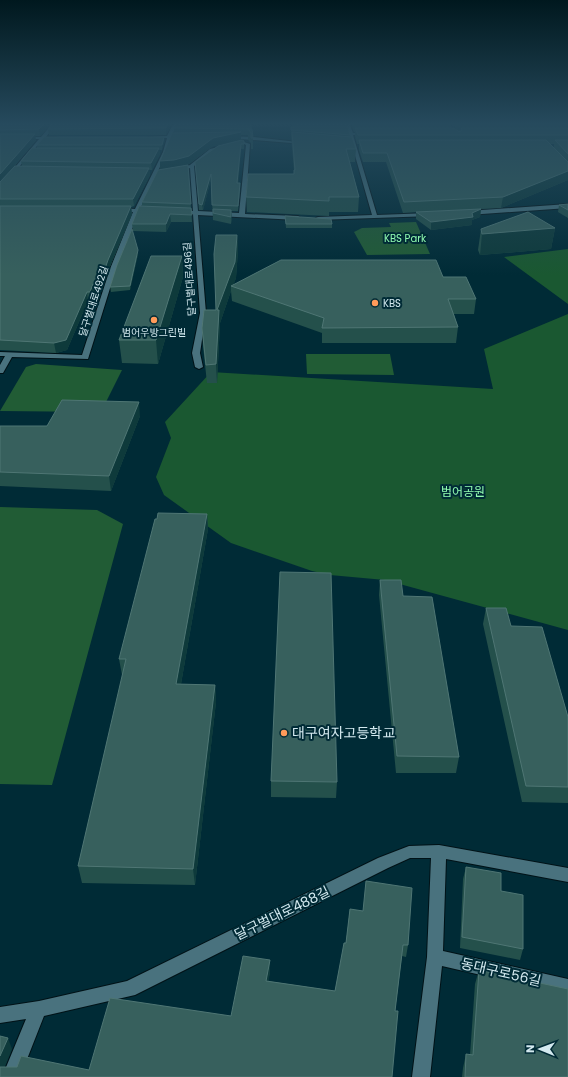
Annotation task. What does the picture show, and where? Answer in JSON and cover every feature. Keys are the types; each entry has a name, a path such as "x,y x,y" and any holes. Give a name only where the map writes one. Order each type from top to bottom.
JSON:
{"street":[{"path":"0,188 11,174"},
{"name":"달구벌대로492길","path":"0,354 85,357 114,269 137,210 158,174"},
{"name":"달구벌대로496길","path":"193,174 203,313 196,353 199,367"},
{"path":"242,214 245,174"},
{"path":"362,174 375,217"},
{"path":"459,214 568,206"},
{"path":"114,210 159,211"},
{"path":"174,212 307,218"},
{"path":"314,218 436,215"},
{"path":"0,371 10,354"},
{"path":"421,1077 435,957 439,851"},
{"name":"달구벌대로488길","path":"0,1015 39,1009 129,989 382,863 409,852 439,851 568,875"},
{"name":"동대구로56길","path":"435,957 568,987"},
{"path":"11,1077 39,1009"}],"green space":[{"name":"KBS Park","path":"416,222 430,254 367,255 354,232 362,228 391,227 389,223"},
{"path":"568,249 568,304 504,257"},
{"name":"범어공원","path":"568,314 568,630 385,580 330,575 312,571 231,543 164,495 156,477 171,438 165,422 211,372 493,389 484,349"},
{"path":"306,354 390,354 394,375 307,374"},
{"path":"36,364 122,370 101,412 0,411 26,367"},
{"path":"0,507 97,510 123,524 52,785 0,784"}],"building":[{"path":"7,174 146,174 133,199 0,199 0,182"},
{"path":"156,174 189,174 191,204 142,202"},
{"path":"196,174 211,174 202,205 199,204"},
{"path":"211,174 238,174 237,183 240,183 238,206 212,205"},
{"path":"248,174 353,174 359,197 329,197 329,201 246,197"},
{"path":"394,174 560,174 503,197 404,202"},
{"path":"568,204 568,210 559,205"},
{"path":"0,206 131,206 100,283 93,284 90,292 87,292 66,340 54,343 0,340"},
{"path":"139,206 191,208 192,215 170,214 166,224 132,224"},
{"path":"213,209 231,210 231,217 213,213"},
{"path":"481,209 472,213 473,217 431,222 416,212"},
{"path":"528,212 555,228 482,234 481,229"},
{"path":"285,216 331,219 332,224 286,224"},
{"path":"132,229 138,250 130,286 110,287 117,265"},
{"path":"216,235 237,235 235,262 217,310 219,310 216,364 206,365 202,328 204,310 216,310 214,254"},
{"path":"151,256 182,256 156,340 119,340"},
{"name":"KBS","path":"281,260 436,260 443,277 466,277 476,299 448,299 458,327 322,328 324,318 231,286"},
{"path":"62,400 139,402 109,476 0,472 0,426 47,426"},
{"path":"158,513 207,514 176,684 215,685 193,869 78,866 126,659 119,659 155,519 157,519"},
{"path":"280,572 331,573 337,782 271,781"},
{"path":"380,580 401,580 403,596 432,597 459,757 397,756"},
{"path":"486,608 506,608 511,626 542,627 568,717 568,787 526,786"},
{"path":"466,867 501,873 501,891 523,895 523,949 462,937"},
{"path":"366,881 412,888 408,945 403,945 395,1011 398,1011 392,1077 0,1077 0,1067 17,1067 21,1056 89,1070 110,998 231,1016 243,956 270,960 266,981 335,991 344,943 346,943 350,909 363,911"},
{"path":"479,970 568,989 568,1077 465,1077 466,1054 473,1055"},
{"path":"0,1036 8,1038 0,1056"}],"place":[{"name":"KBS","path":"375,303"},
{"name":"범어우방그린빌","path":"154,320"},
{"name":"대구여자고등학교","path":"284,733"}]}
